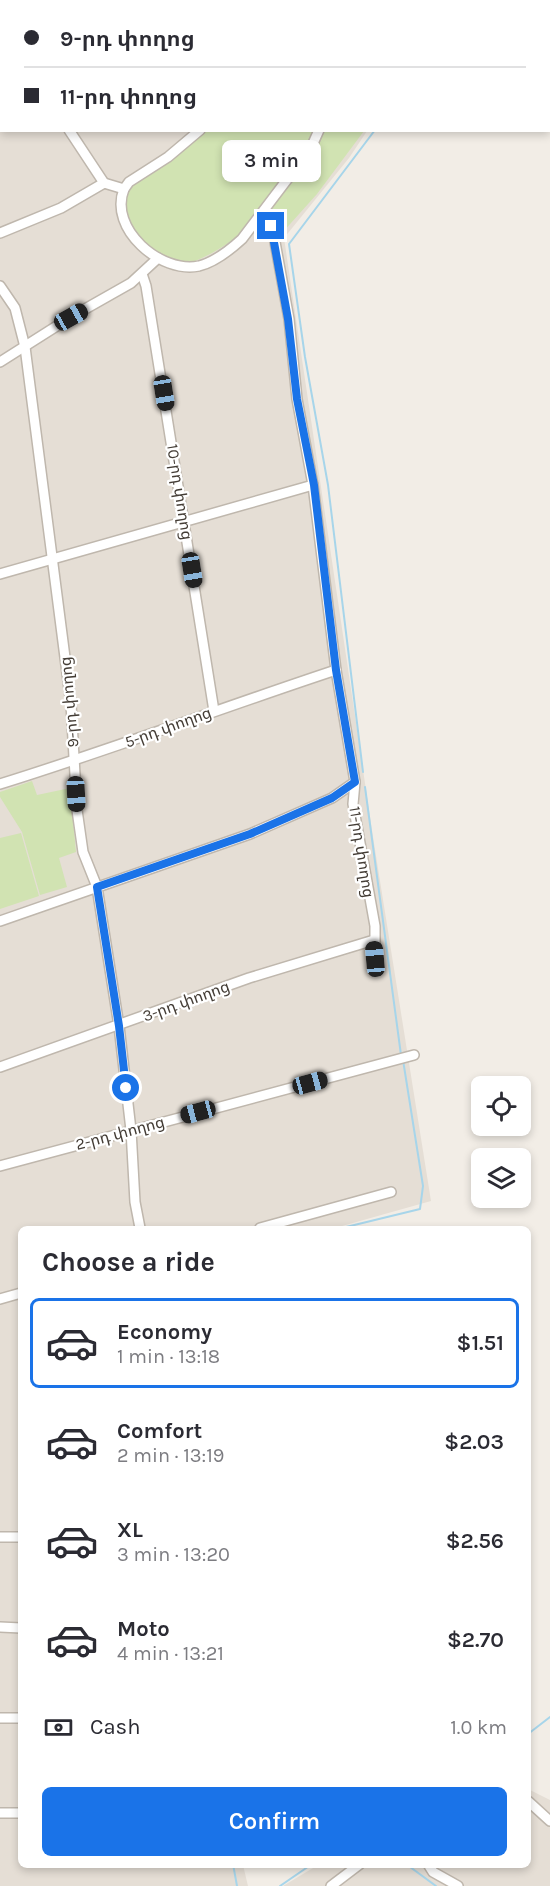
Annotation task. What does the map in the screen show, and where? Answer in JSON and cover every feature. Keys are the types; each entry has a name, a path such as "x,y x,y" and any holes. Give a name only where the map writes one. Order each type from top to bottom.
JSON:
{"street":[{"path":"70,132 104,183 124,189"},
{"path":"198,132 168,157 129,182 124,189 121,206 129,229 143,248 158,258 183,267 200,266 230,250 242,239 311,148 318,132"},
{"path":"0,233 61,208 104,183"},
{"name":"11-րդ փողոց","path":"261,215 270,222 273,231 288,319 297,399 314,485 336,670 355,782 353,804 375,926 375,959"},
{"path":"0,362 71,317 130,284 158,258"},
{"name":"10-րդ փողոց","path":"142,274 146,286 214,711"},
{"name":"9-րդ փողոց","path":"0,286 15,308 25,347 71,704 77,810 83,852 97,887 119,1026 131,1130 133,1182 140,1226"},
{"path":"0,574 314,485"},
{"name":"5-րդ փողոց","path":"0,784 75,761 336,670"},
{"path":"0,921 250,834 332,798 355,782"},
{"name":"3-րդ փողոց","path":"0,1067 249,978 374,940"},
{"name":"2-րդ փողոց","path":"0,1166 414,1055"},
{"path":"267,1226 391,1192"},
{"path":"0,1299 18,1294"},
{"path":"0,1537 18,1537"},
{"path":"0,1628 18,1628"},
{"path":"0,1719 18,1718"},
{"path":"531,1805 550,1821"},
{"path":"0,1813 18,1813"},
{"path":"331,1886 355,1868"},
{"path":"430,1868 442,1879 458,1886"}],"shaded area":[{"path":"0,132 366,132 349,158 284,238 373,837 431,1201 342,1226 18,1226 18,1868 244,1868 248,1886 0,1886"},
{"path":"531,1790 550,1800 550,1886 283,1886 313,1868 531,1868"}],"green space":[{"path":"205,132 363,132 317,194 282,233 259,212 240,235 204,257 186,264 180,264 145,247 132,231 125,206 126,197 135,182"},
{"path":"32,781 37,795 70,788 76,852 59,858 67,887 40,895 22,832 0,797 0,792"},
{"path":"21,833 39,896 0,909 0,838"}],"waterway":[{"path":"363,772 328,485 305,357 289,244 373,132"},
{"path":"365,787 401,1055"},
{"path":"350,1226 420,1209 423,1186 403,1060"},
{"path":"531,1732 550,1717"},
{"path":"234,1868 237,1886"},
{"path":"280,1886 306,1868"},
{"path":"411,1868 436,1886"}],"route":[{"path":"126,1088 119,1026 97,887 250,834 332,798 355,782 336,670 314,485 297,399 288,319 271,226"}]}
